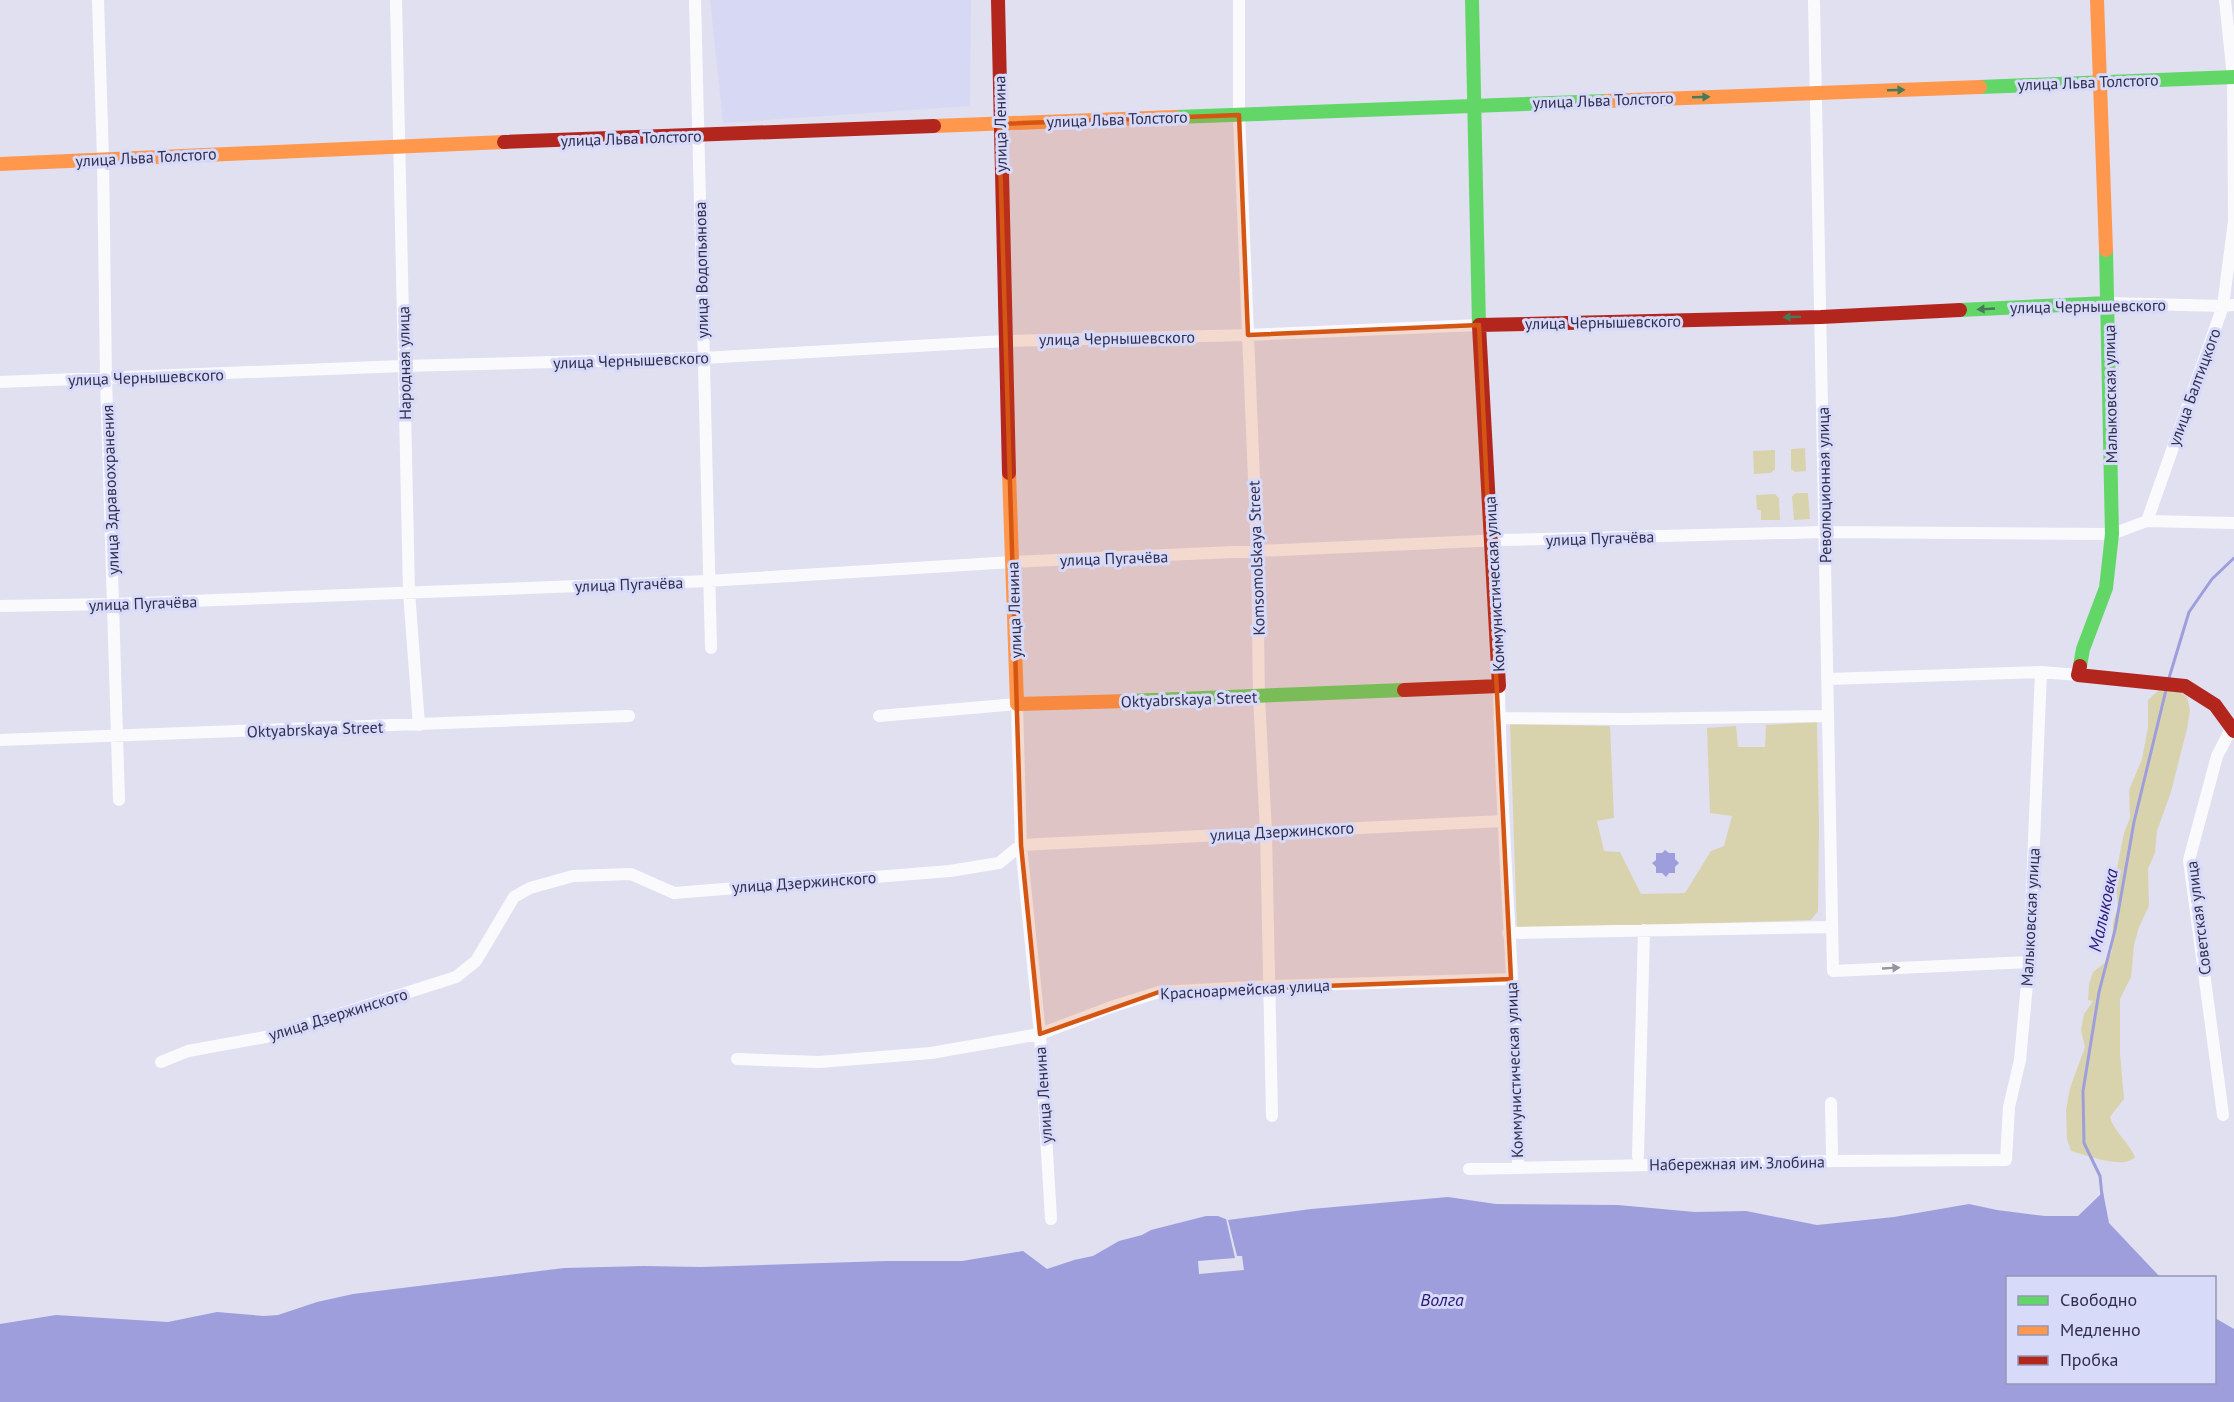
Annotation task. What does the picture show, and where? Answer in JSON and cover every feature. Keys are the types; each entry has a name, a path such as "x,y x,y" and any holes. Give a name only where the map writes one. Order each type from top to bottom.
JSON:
{"street":[{"name":"улица Здравоохранения","path":"98,0 104,159 106,379 115,736 119,800"},
{"name":"Народная улица","path":"396,0 409,592 419,725"},
{"name":"улица Водопьянова","path":"695,0 711,648"},
{"name":"улица Ленина","path":"998,0 999,124 1021,845 1040,1034 1051,1219"},
{"name":"Komsomolskaya Street","path":"1239,0 1239,115 1257,552 1259,697 1266,832 1272,1116"},
{"name":"Коммунистическая улица","path":"1472,0 1479,326 1492,541 1502,821 1518,1081 1518,1168"},
{"name":"Революционная улица","path":"1814,0 1828,679 1826,716 1833,970 2028,962"},
{"name":"Малыковская улица","path":"2078,675 2083,649 2106,588 2112,534 2108,303 2097,0"},
{"name":"улица Балтицкого","path":"2146,521 2228,306 2234,221 2233,77 2225,0"},
{"name":"улица Льва Толстого","path":"0,164 399,146 2233,77"},
{"name":"улица Чернышевского","path":"0,382 403,366 703,358 1005,341 1821,317 2108,303 2228,306"},
{"name":"улица Пугачёва","path":"0,606 113,604 708,581 1012,562 1492,541 1825,532 2112,534 2146,521 2230,523"},
{"name":"Малыковская улица","path":"2006,1160 2009,1107 2020,1060 2028,962 2041,672"},
{"path":"1828,679 2041,672 2185,686 2215,705 2233,729"},
{"name":"Oktyabrskaya Street","path":"879,716 1017,704 1259,697 1498,686"},
{"name":"Oktyabrskaya Street","path":"0,740 629,716"},
{"path":"1499,718 1670,719 1826,716"},
{"name":"Советская улица","path":"2223,1115 2189,860 2217,756 2233,729"},
{"name":"улица Дзержинского","path":"160,1062 188,1052 271,1035 456,977 476,961 514,897 530,888 573,876 631,874 674,893 950,871 999,863 1021,845 1502,821"},
{"path":"1508,933 1831,927"},
{"path":"1638,1156 1644,930"},
{"name":"Красноармейская улица","path":"737,1059 830,1061 931,1053 1040,1034 1111,1006 1159,992 1269,986 1511,979"},
{"path":"1831,1102 1833,1153"},
{"name":"Набережная им. Злобина","path":"1469,1169 1821,1161 2006,1160"}],"highlighted area":[{"path":"1239,115 1248,335 1479,325 1511,979 1159,992 1040,1034 1021,845 999,124"}],"shaded area":[{"path":"710,0 971,0 970,106 723,123"},
{"path":"1805,448 1806,471 1795,472 1791,469 1791,449"},
{"path":"1775,450 1775,469 1771,473 1754,474 1753,451"},
{"path":"1796,493 1808,493 1810,519 1794,520 1792,496"},
{"path":"1775,494 1779,498 1780,520 1761,520 1761,510 1757,510 1756,495"},
{"path":"2160,689 2178,690 2187,697 2190,710 2171,792 2157,831 2155,853 2148,869 2149,906 2134,945 2131,977 2120,999 2120,1053 2124,1099 2110,1117 2114,1127 2135,1157 2130,1161 2114,1162 2071,1151 2067,1139 2066,1110 2070,1088 2085,1047 2081,1030 2084,1014 2093,1001 2088,1000 2089,984 2093,972 2106,962 2112,952 2113,922 2118,907 2115,879 2124,833 2130,818 2129,790 2142,759 2148,727 2148,700"},
{"path":"1817,722 1818,911 1811,920 1517,928 1510,724 1610,726 1614,818 1597,821 1604,851 1620,852 1641,894 1685,893 1711,851 1724,846 1732,816 1710,813 1707,728 1736,726 1738,747 1765,747 1766,725"}],"water":[{"path":"1665,850 1675,853 1675,859 1679,863 1675,867 1675,873 1669,873 1666,877 1662,873 1656,873 1656,867 1652,863 1656,860 1656,853 1662,853"},
{"name":"Волга","path":"2103,1192 2109,1223 2159,1276 2006,1276 2006,1384 2216,1384 2216,1319 2234,1329 2234,1402 0,1402 0,1324 56,1315 168,1322 217,1312 278,1315 317,1302 353,1294 564,1268 962,1261 1023,1251 1047,1269 1093,1256 1119,1241 1142,1235 1151,1230 1206,1216 1218,1216 1228,1220 1311,1209 1448,1197 1496,1204 1618,1205 1695,1212 1746,1211 1817,1225 1894,1217 1969,1204 2045,1216 2078,1216"}],"pier":[{"path":"1226,1219 1237,1256 1242,1256 1244,1270 1199,1274 1198,1261 1235,1258"}],"waterway":[{"name":"Малыковка","path":"2169,678 2189,612 2212,579 2234,558"},
{"name":"Малыковка","path":"2102,1196 2100,1176 2084,1143 2083,1091 2099,992 2115,930 2134,822 2166,690"}],"traffic: fast":[{"path":"1472,0 1479,326"},
{"path":"1980,87 2234,77"},
{"path":"1175,117 1606,101"},
{"path":"2080,666 2083,649 2106,588 2112,534 2106,250"},
{"path":"1960,310 2108,303"},
{"path":"1129,701 1404,690"}],"traffic: slow":[{"path":"2097,0 2106,250"},
{"path":"1606,101 1980,87"},
{"path":"934,126 1175,117"},
{"path":"0,164 504,142"},
{"path":"1009,473 1017,704 1129,701"}],"traffic: jam":[{"path":"998,0 1009,473"},
{"path":"504,142 934,126"},
{"path":"1479,325 1821,317 1960,310"},
{"path":"1404,690 1499,686 1479,326"},
{"path":"2080,666 2078,675 2185,686 2215,705 2234,731"}]}
